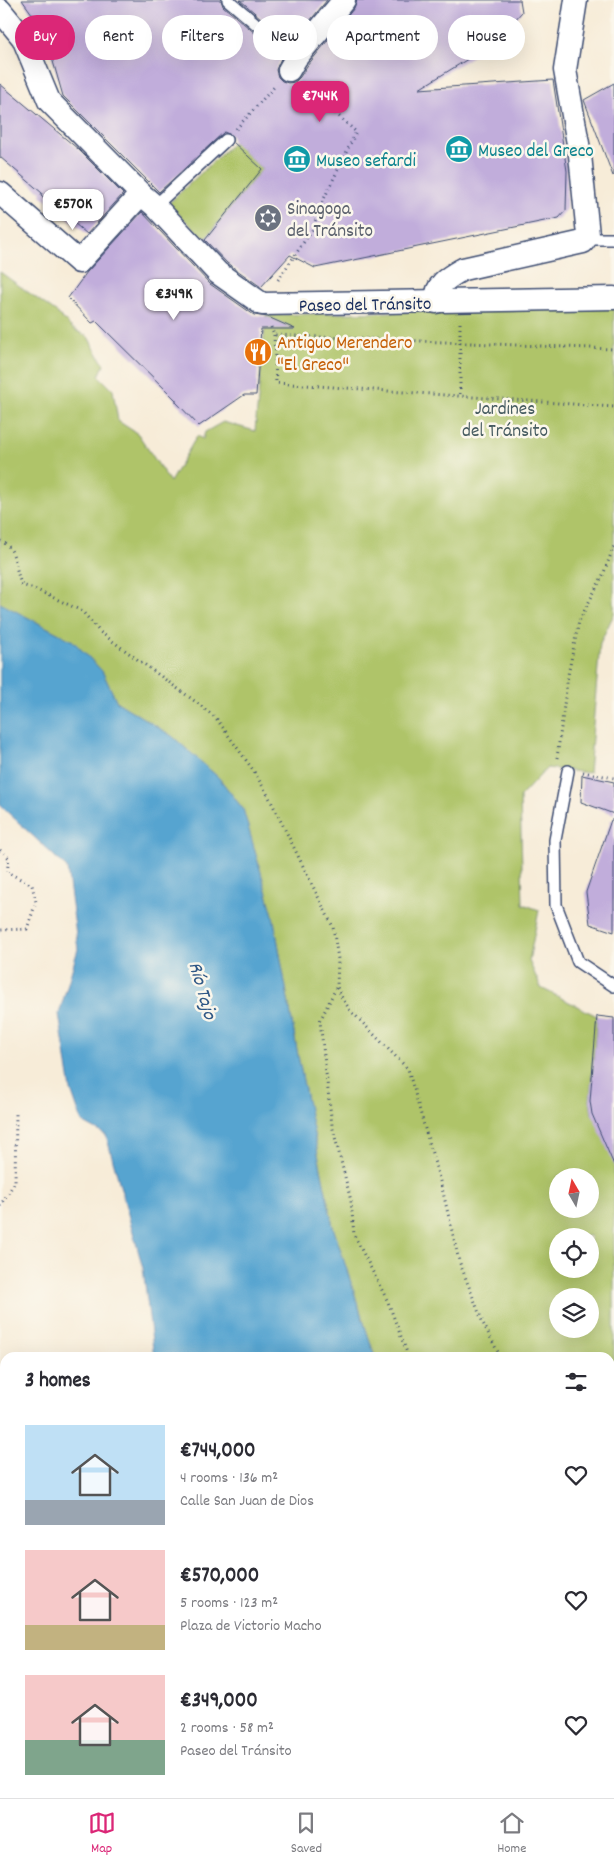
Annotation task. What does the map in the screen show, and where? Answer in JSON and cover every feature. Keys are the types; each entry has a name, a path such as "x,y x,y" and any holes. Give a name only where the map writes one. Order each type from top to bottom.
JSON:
{"street":[{"path":"292,64 344,0"},
{"path":"436,302 436,294 446,278 464,269 583,242 588,235 580,155 565,70 576,0"},
{"path":"0,10 23,38 49,101 218,273 262,304"},
{"path":"0,193 79,262 148,200"},
{"name":"Paseo del Tránsito","path":"262,304 614,298"}],"lane":[{"path":"228,0 292,64"},
{"path":"148,200 226,140"},
{"path":"588,235 596,239 614,239"},
{"path":"572,770 555,840 556,905 578,962 614,986"}],"path":[{"path":"226,140 292,64 356,132 321,205 312,230 278,280 272,275"},
{"path":"460,394 459,342 461,301"},
{"path":"262,304 274,335 276,382 460,394 614,407"},
{"path":"274,335 614,350"},
{"path":"0,541 6,543 13,552 18,578 22,585 82,610 100,632 216,718 269,796 326,910 336,942 338,959 337,987 320,1021 332,1125 351,1201 354,1235 388,1302 407,1352"},
{"path":"556,763 568,675 579,621 603,575 614,546"},
{"path":"572,770 614,778"},
{"path":"0,850 9,858 7,872 32,885 36,902 27,929 0,930"},
{"path":"337,987 350,1010 408,1069 443,1192 459,1261 483,1323 498,1352"},
{"path":"0,1206 15,1182 16,1114"}],"green space":[{"name":"Sinagoga del Tránsito","path":"234,142 262,169 205,239 168,204"},
{"name":"Jardines del Tránsito","path":"0,272 57,313 73,329 88,337 104,365 99,376 113,390 118,421 138,434 170,482 197,436 203,439 205,432 223,422 255,431 266,315 614,307 614,614 600,643 589,773 547,768 520,797 523,904 539,910 529,961 541,988 597,1016 590,1101 592,1114 614,1144 614,1352 373,1352 333,1227 299,1061 273,915 243,809 219,778 172,736 117,702 102,671 73,641 0,603"}],"water":[{"name":"Río Tajo","path":"0,603 73,641 102,671 117,702 172,736 219,778 243,809 273,915 299,1061 333,1227 373,1352 153,1352 143,1268 106,1135 82,1122 71,1090 59,1014 78,949 67,868 0,805"}],"building":[{"path":"22,0 221,0 223,6 234,15 162,15 162,60 243,60 243,23 253,31 253,60 280,60 276,70 278,77 288,83 295,82 312,60 317,60 317,54 327,41 327,60 438,60 438,15 348,15 357,0 520,0 522,12 519,15 448,15 448,60 466,60 419,89 553,80 567,171 566,210 559,218 315,268 290,255 261,287 227,263 205,240 262,169 233,142 231,135 224,132 159,192 63,96 53,60 75,60 75,15 33,15"},
{"path":"240,0 327,0 315,15 257,15"},
{"path":"614,83 614,175 613,176 584,100"},
{"path":"0,84 78,149 123,194 87,234 0,157"},
{"path":"142,212 210,284 254,315 268,317 295,329 261,329 256,395 244,395 199,426 176,400 96,321 92,323 68,298 87,272"},
{"path":"582,775 614,782 614,814 581,802"},
{"path":"611,820 614,820 614,932 590,924 586,892"},
{"path":"597,1016 614,1018 614,1165 592,1114 590,1101"}],"place":[{"name":"Museo del Greco","path":"459,149"},
{"name":"Museo sefardi","path":"297,159"},
{"name":"Sinagoga del Tránsito","path":"268,218"},
{"name":"Antiguo Merendero \"El Greco\"","path":"258,352"}]}
